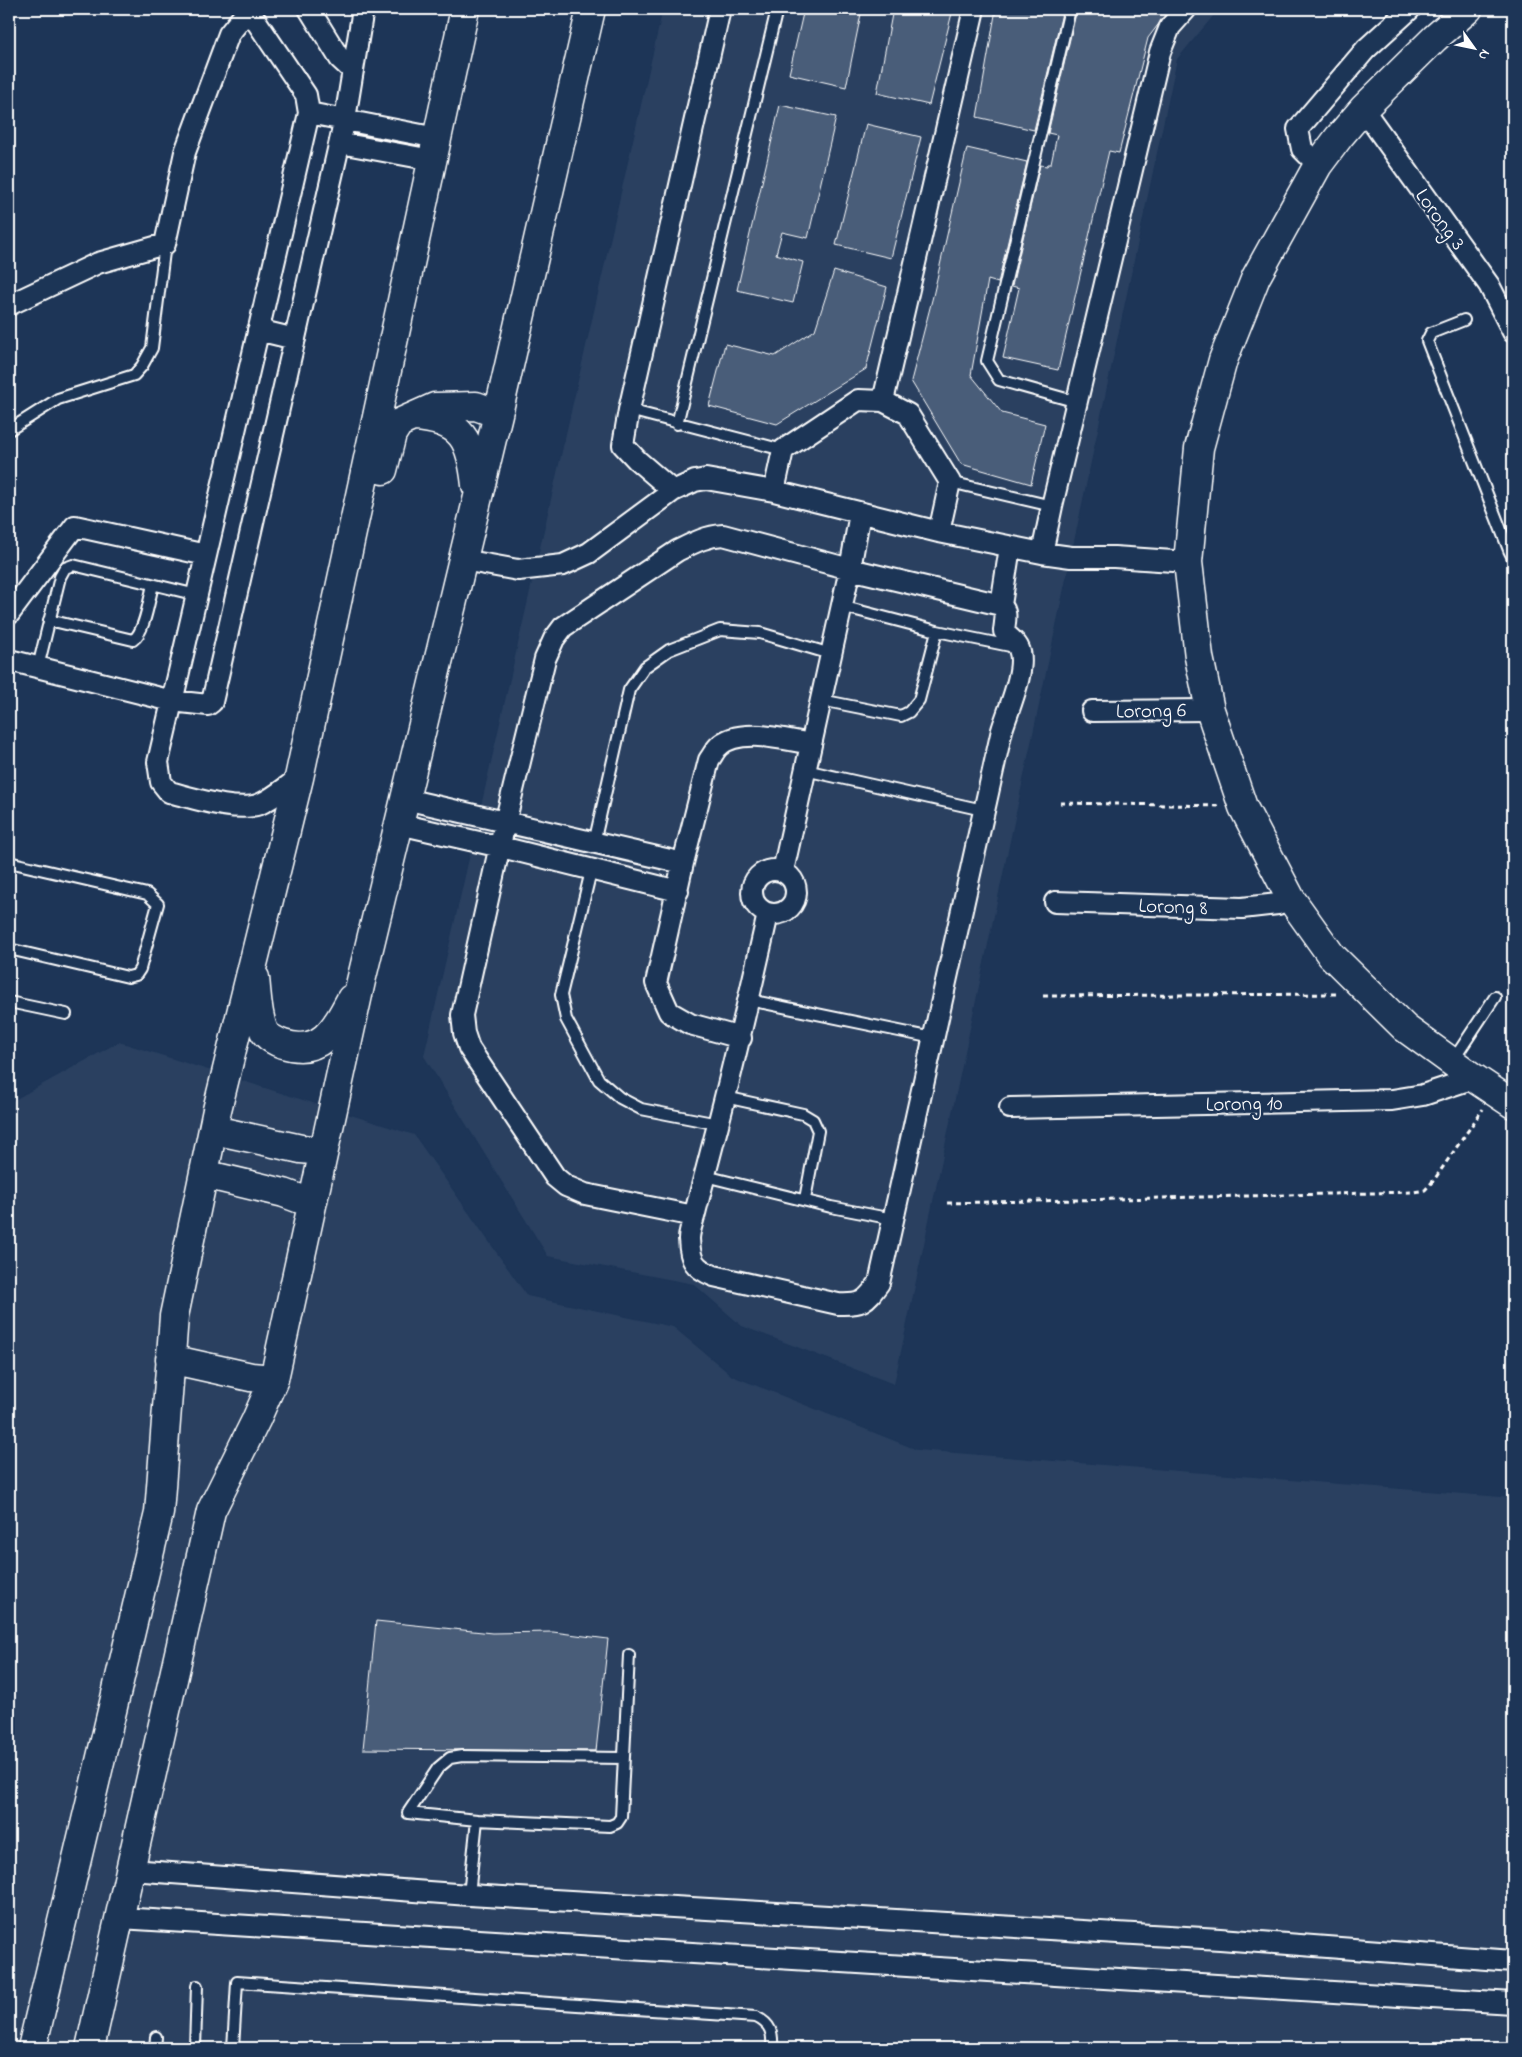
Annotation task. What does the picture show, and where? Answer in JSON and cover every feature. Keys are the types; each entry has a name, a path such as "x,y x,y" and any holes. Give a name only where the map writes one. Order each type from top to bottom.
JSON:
{"street":[{"path":"9,305 98,263 165,244 185,152 229,34 248,9 306,95 309,113 158,762 161,782 169,792 243,809 270,799 299,778"},
{"path":"309,9 340,60 353,71"},
{"path":"9,660 172,701 208,705 212,702 340,143 363,9"},
{"path":"32,2048 158,1513 174,1316 204,1174 254,958 299,778 465,9"},
{"path":"90,2048 211,1511 274,1379 361,980 498,414 591,9"},
{"path":"673,491 637,460 623,445 629,410 720,9"},
{"path":"883,401 974,9"},
{"path":"1042,553 1160,52 1170,27 1186,9"},
{"path":"1318,165 1302,149 1298,129 1366,49 1410,9"},
{"path":"1468,9 1435,38 1363,109 1339,137 1318,165 1256,277 1223,360 1199,448 1188,562 1199,657 1210,710 1243,807 1291,899 1331,955 1405,1028 1494,1091"},
{"name":"Lorong 3","path":"1363,109 1489,285 1513,332"},
{"path":"309,113 345,119 434,149"},
{"path":"340,143 434,149"},
{"path":"258,330 295,339"},
{"path":"774,491 783,450 858,400 883,401 908,414 950,482 939,532"},
{"path":"321,676 337,652 342,637 392,434 399,423 435,407 476,406 498,414"},
{"path":"414,417 443,421 458,432 467,442 473,457 478,498"},
{"path":"463,560 518,570 563,565 589,552 673,491 695,481 706,479 774,491 939,532 1042,553 1071,557 1114,557 1188,562"},
{"path":"783,871 850,568 860,513"},
{"path":"9,614 75,526 206,555"},
{"path":"694,1216 585,1194 566,1186 555,1177 469,1048 464,1033 462,1015 505,823 545,659 554,640 563,628 677,551 695,541 710,536 723,535 1001,605 1005,610 1006,617 1004,630 1019,648 1022,659 1002,730 879,1282 867,1300 855,1305 828,1302 714,1276 699,1270 691,1257 689,1237 741,1038 768,914"},
{"path":"1001,605 1010,547"},
{"name":"Lorong 6","path":"1092,711 1210,710"},
{"path":"741,1038 690,1024 669,1012 661,998 656,983 683,863 709,760 719,746 737,736 765,737 811,744"},
{"path":"402,812 505,823 683,863"},
{"path":"402,812 501,847 678,891"},
{"path":"767,870 783,871 794,883 795,899 784,912 768,914 759,909 753,900 752,885 758,875 767,870"},
{"name":"Lorong 8","path":"1054,902 1242,908 1278,904 1291,899"},
{"path":"254,958 257,1007 265,1033 278,1043 292,1047 306,1048 319,1044 342,1016 361,980"},
{"name":"Lorong 10","path":"1010,1108 1392,1100 1494,1091"},
{"path":"214,1130 301,1149 323,1151"},
{"path":"204,1174 284,1193 312,1203"},
{"path":"170,1359 251,1377 274,1379"},
{"path":"131,1870 469,1895 1200,1938 1513,1961"},
{"path":"120,1918 1513,2004"}],"lane":[{"path":"677,424 777,9"},
{"path":"1070,9 987,360 999,380 1077,402"},
{"path":"9,430 58,399 134,375 142,366 152,348 165,244"},
{"path":"1464,320 1431,333 1427,341 1513,558"},
{"path":"629,410 783,450"},
{"path":"950,482 1052,506"},
{"path":"38,667 60,577 65,568 73,565 196,595"},
{"path":"50,620 133,640 138,637 142,626 153,584"},
{"path":"841,606 936,631 1019,648"},
{"path":"594,843 629,690 645,667 669,650 720,630 760,633 831,654"},
{"path":"821,700 901,716 909,712 919,700 936,631"},
{"path":"805,770 984,810"},
{"path":"9,862 147,894 158,904 140,969 136,975 128,977 9,949"},
{"path":"591,870 561,995 566,1019 599,1080 620,1098 641,1109 718,1124"},
{"path":"1452,1062 1495,996"},
{"path":"749,1000 933,1038"},
{"path":"9,1002 66,1014"},
{"path":"725,1097 803,1114 813,1120 818,1131 805,1199"},
{"path":"705,1176 805,1199 831,1207 892,1219"},
{"path":"624,1758 462,1756 450,1758 438,1768 408,1814 477,1820 610,1826 617,1823 621,1817 624,1758 629,1655"},
{"path":"469,1895 477,1820"},
{"path":"233,2048 237,1982 756,2017 769,2026 773,2034 772,2048"},
{"path":"195,2048 197,1986"},
{"path":"155,2048 156,2037"}],"path":[{"path":"1060,802 1243,807"},
{"path":"1044,996 1347,994 1360,985"},
{"path":"947,1203 1414,1192 1425,1190 1452,1155 1494,1091"}],"shaded area":[{"path":"663,9 1219,9 1177,59 894,1384 742,1326 694,1284 548,1256 424,1056"},
{"path":"119,1042 414,1135 527,1296 673,1327 732,1376 917,1450 1513,1498 1513,2048 9,2048 9,1103"}],"building":[{"path":"804,9 862,9 846,87 789,74"},
{"path":"893,9 953,9 929,105 877,93"},
{"path":"996,9 1063,9 1034,130 977,117"},
{"path":"1077,9 1170,9 1148,38 1119,153 1109,151 1058,370 1003,358 1019,288 1012,286 1040,165 1047,166 1051,164 1057,135 1048,133"},
{"path":"780,105 836,117 808,238 782,232 776,254 803,262 793,303 737,290"},
{"path":"866,124 921,137 891,258 836,245"},
{"path":"967,148 1027,162 998,283 988,280 971,375 1002,413 1045,424 1031,484 961,464 911,381 933,296"},
{"path":"834,271 887,287 866,369 777,424 709,406 725,344 775,356 815,330"},
{"path":"376,1621 492,1633 553,1632 608,1639 596,1751 363,1749"}]}
